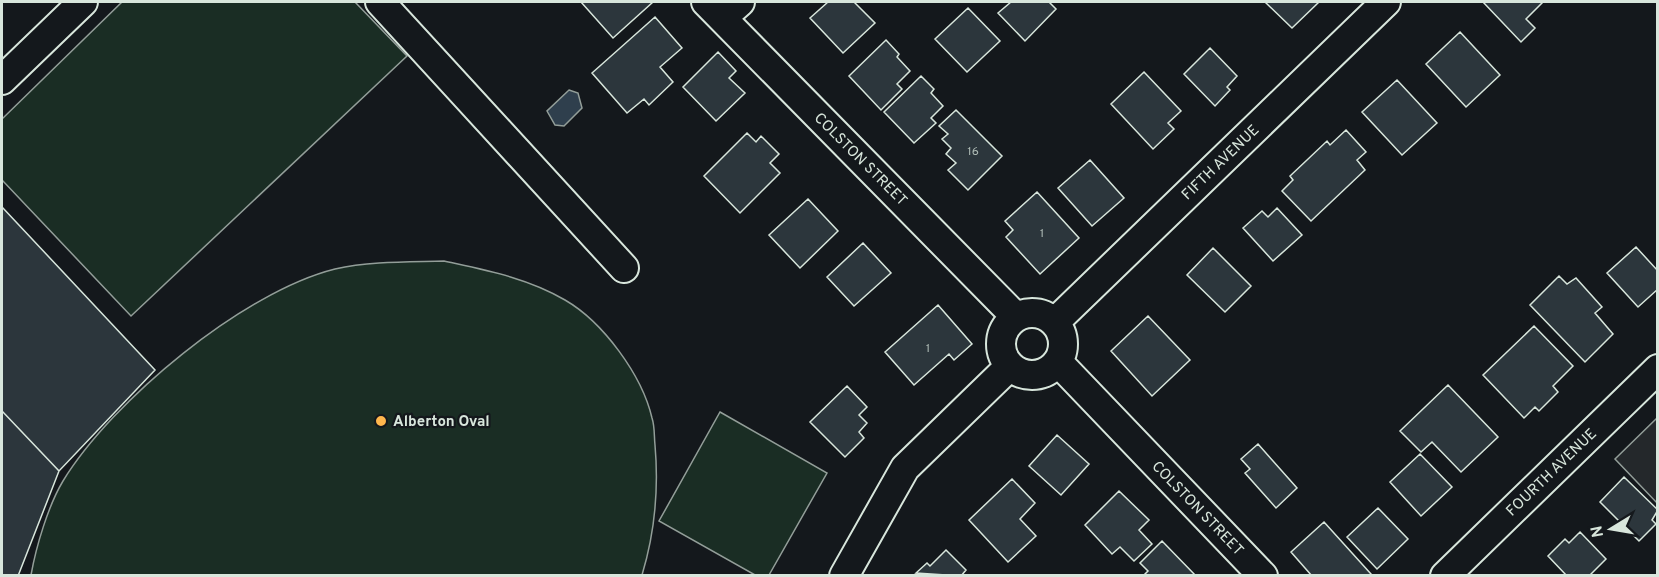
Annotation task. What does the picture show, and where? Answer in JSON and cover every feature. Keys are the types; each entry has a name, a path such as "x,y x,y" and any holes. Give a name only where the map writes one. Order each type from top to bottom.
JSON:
{"street":[{"path":"2,80 83,2"},
{"path":"380,2 624,268"},
{"name":"FIFTH AVENUE","path":"1055,322 1386,2"},
{"name":"COLSTON STREET","path":"723,7 1016,317"},
{"path":"1038,313 1055,322 1064,342 1058,362 1051,370 1030,375 1010,366 1001,346 1002,335 1016,317 1038,313"},
{"name":"COLSTON STREET","path":"1058,362 1263,576"},
{"path":"844,576 905,468 1010,366"},
{"name":"FOURTH AVENUE","path":"1445,576 1658,369"}],"green space":[{"path":"122,2 355,2 407,56 131,316 2,180 2,119"},
{"name":"Alberton Oval","path":"444,261 521,280 565,300 607,336 630,368 647,401 653,421 656,462 653,527 642,575 31,575 52,502 63,481 85,450 113,417 146,385 221,325 299,281 335,269 389,262"},
{"path":"720,412 827,473 769,575 755,575 659,521"}],"shaded area":[{"path":"1657,418 1657,503 1615,459"}],"water":[{"path":"569,90 578,93 582,108 564,126 555,125 547,111"}],"building":[{"path":"581,2 653,2 613,38"},
{"path":"828,2 854,2 875,23 843,53 810,18"},
{"path":"1011,2 1049,2 1056,9 1025,41 998,13"},
{"path":"1265,2 1319,2 1292,28"},
{"path":"1483,2 1543,2 1526,19 1535,28 1521,42"},
{"path":"968,8 1000,41 967,72 935,39"},
{"path":"655,17 682,48 660,67 673,82 649,105 644,99 627,113 592,73"},
{"path":"1460,32 1500,75 1466,107 1426,64"},
{"path":"886,40 910,71 897,84 902,89 881,110 849,76"},
{"path":"1210,48 1237,76 1227,87 1230,90 1215,106 1184,74"},
{"path":"718,52 736,71 729,78 745,93 716,121 683,87"},
{"path":"1144,72 1181,111 1168,123 1174,129 1153,149 1111,104"},
{"path":"921,76 934,89 931,93 943,106 931,118 936,123 914,143 884,112"},
{"path":"1397,80 1437,123 1402,155 1362,112"},
{"path":"956,110 1002,156 968,190 948,170 956,163 946,154 951,148 942,139 948,134 939,126"},
{"path":"1346,130 1366,152 1357,160 1365,170 1311,221 1282,191 1293,180 1290,176 1327,141 1330,145"},
{"path":"747,133 756,142 761,136 779,154 770,163 780,173 740,213 704,176"},
{"path":"1090,160 1124,198 1092,226 1058,188"},
{"path":"1037,192 1079,238 1040,274 1006,237 1013,230 1005,221"},
{"path":"808,199 838,231 800,268 769,235"},
{"path":"2,207 155,370 59,471 2,411"},
{"path":"1277,208 1302,235 1273,261 1243,228 1262,211 1268,217"},
{"path":"863,243 891,273 854,306 827,277"},
{"path":"1636,247 1658,271 1658,289 1638,307 1607,273"},
{"path":"1213,248 1251,286 1225,312 1187,275"},
{"path":"1559,276 1567,284 1576,278 1602,307 1595,313 1613,334 1585,362 1530,305"},
{"path":"938,305 972,344 954,360 949,354 914,385 885,352"},
{"path":"1148,316 1190,360 1152,396 1111,351"},
{"path":"1534,326 1573,366 1553,386 1558,392 1539,411 1535,407 1524,418 1483,375"},
{"path":"1448,385 1498,437 1461,472 1432,442 1421,452 1400,431"},
{"path":"847,386 867,407 859,415 867,423 859,432 864,438 845,457 810,422"},
{"path":"2,411 59,471 18,576 2,576"},
{"path":"1057,435 1089,464 1061,495 1029,466"},
{"path":"1258,444 1297,488 1276,508 1245,473 1250,469 1241,459"},
{"path":"1420,454 1452,487 1421,516 1390,482"},
{"path":"1624,477 1658,510 1652,520 1656,524 1639,541 1600,502"},
{"path":"1012,479 1035,503 1020,519 1036,536 1008,562 969,520"},
{"path":"1119,491 1149,520 1139,530 1152,544 1134,561 1120,547 1112,554 1085,525"},
{"path":"1378,508 1408,539 1377,569 1347,537"},
{"path":"1324,522 1371,574 1369,576 1312,576 1291,552"},
{"path":"1580,532 1606,559 1589,576 1567,576 1548,556 1565,539 1569,543"},
{"path":"1162,541 1196,576 1143,576 1148,571 1140,563"},
{"path":"946,550 966,570 961,576 916,573 927,563 930,566"}],"place":[{"name":"Alberton Oval","path":"381,421"}]}
